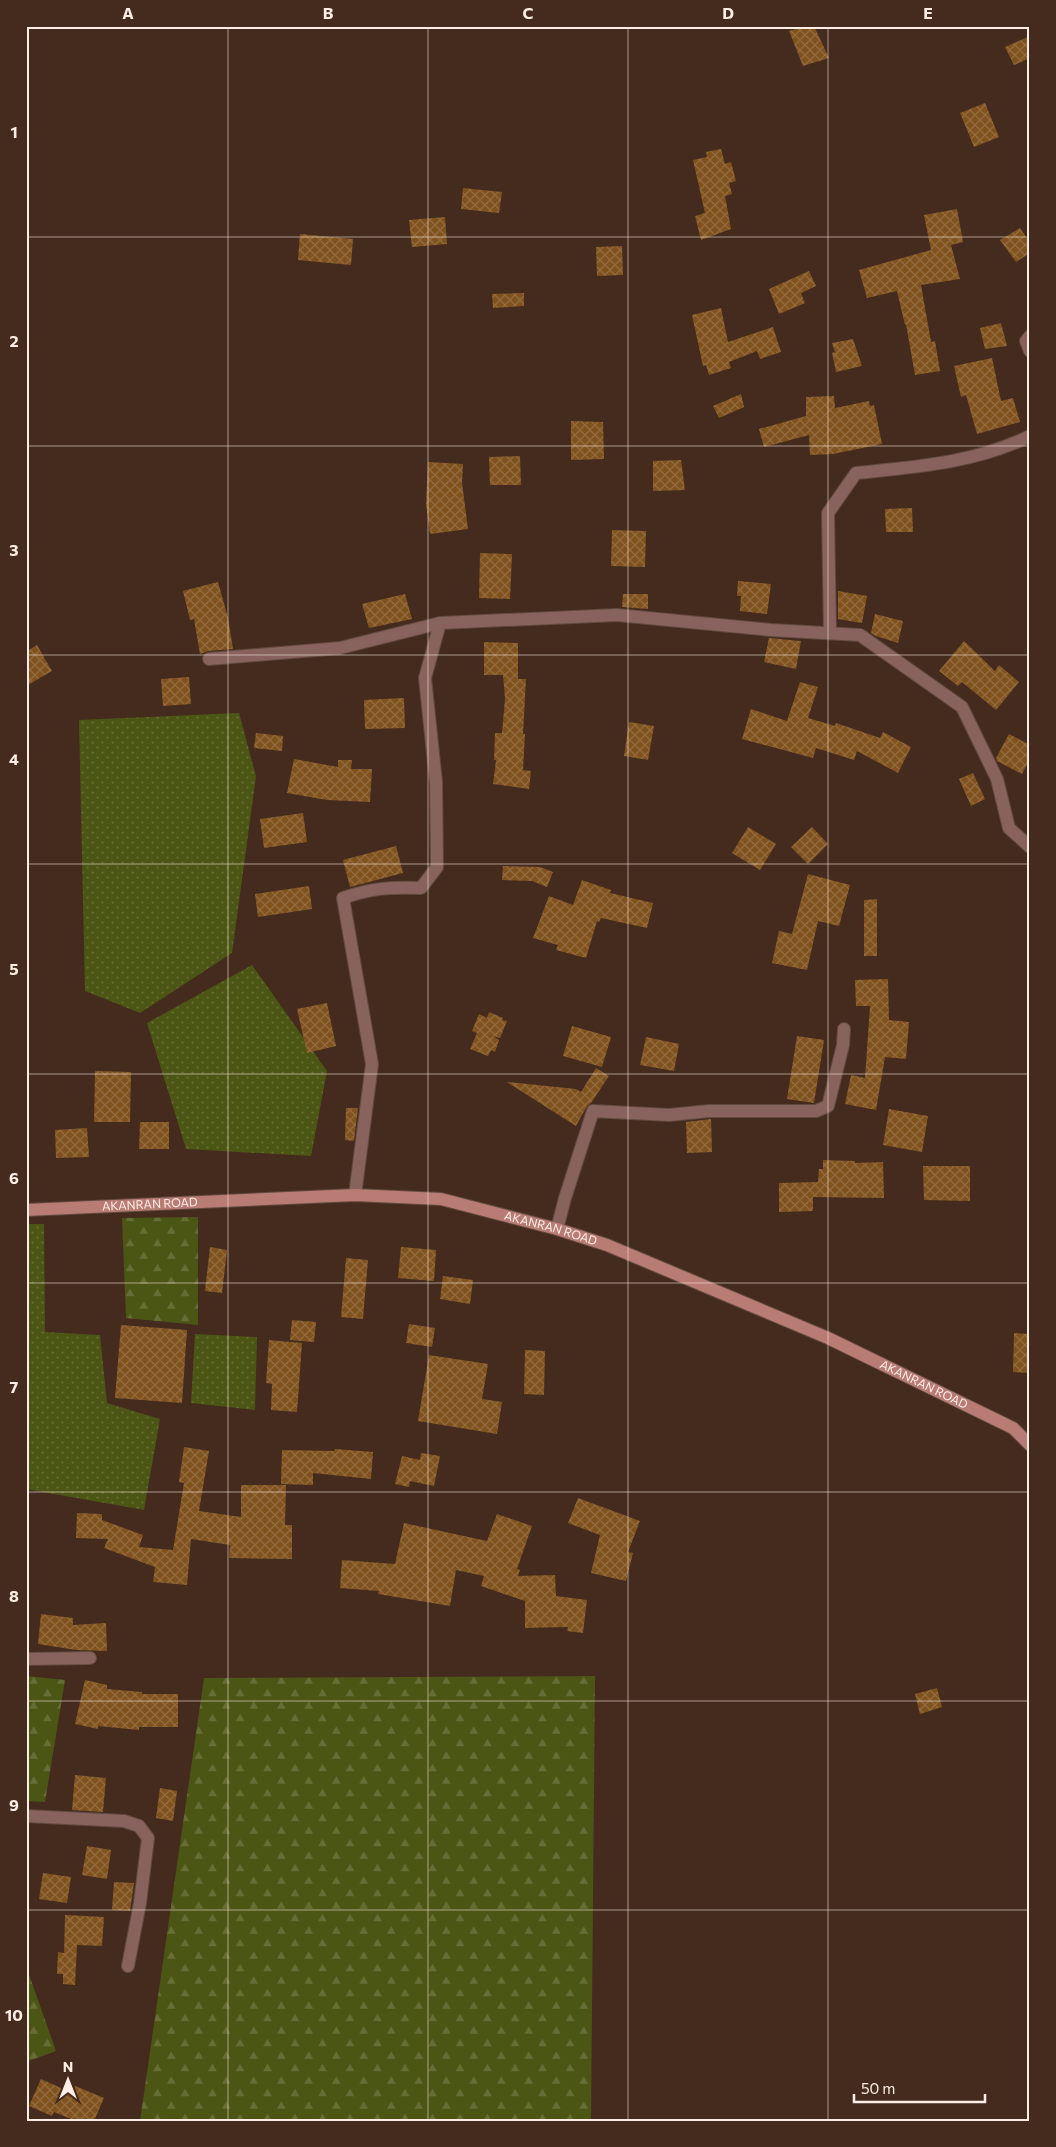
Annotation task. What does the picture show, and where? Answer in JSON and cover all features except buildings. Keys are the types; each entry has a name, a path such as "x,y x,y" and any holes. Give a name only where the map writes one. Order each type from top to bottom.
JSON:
{"main road":[{"name":"AKANRAN ROAD","path":"26,1210 355,1195 441,1199 557,1229 607,1245 828,1338 1013,1428 1030,1445"}],"street":[{"path":"1030,336 1026,341 1030,351"},
{"path":"830,634 828,513 856,473 937,466 1010,446 1030,436"},
{"path":"209,659 340,648 440,623 618,615 771,630 860,635 962,707 997,779 1009,828 1030,847"},
{"path":"355,1195 372,1064 343,898 364,890 388,886 421,888 437,867 436,782 425,678 440,623"},
{"path":"557,1229 593,1111 669,1115 709,1111 816,1111 828,1106 844,1030"},
{"path":"26,1659 90,1658"},
{"path":"26,1816 124,1821 139,1826 148,1838 140,1903 128,1966"}],"green space":[{"path":"239,713 256,776 232,953 140,1013 85,991 79,720"},
{"path":"252,965 327,1071 311,1156 186,1149 147,1023"},
{"path":"198,1217 198,1325 126,1318 122,1218"},
{"path":"26,1224 44,1224 45,1332 100,1335 107,1403 160,1419 144,1510 26,1489"},
{"path":"195,1334 257,1337 255,1410 191,1403"},
{"path":"26,1676 65,1680 45,1802 26,1801"},
{"path":"595,1676 591,2121 140,2121 204,1678"},
{"path":"26,1966 56,2051 26,2062"}]}
